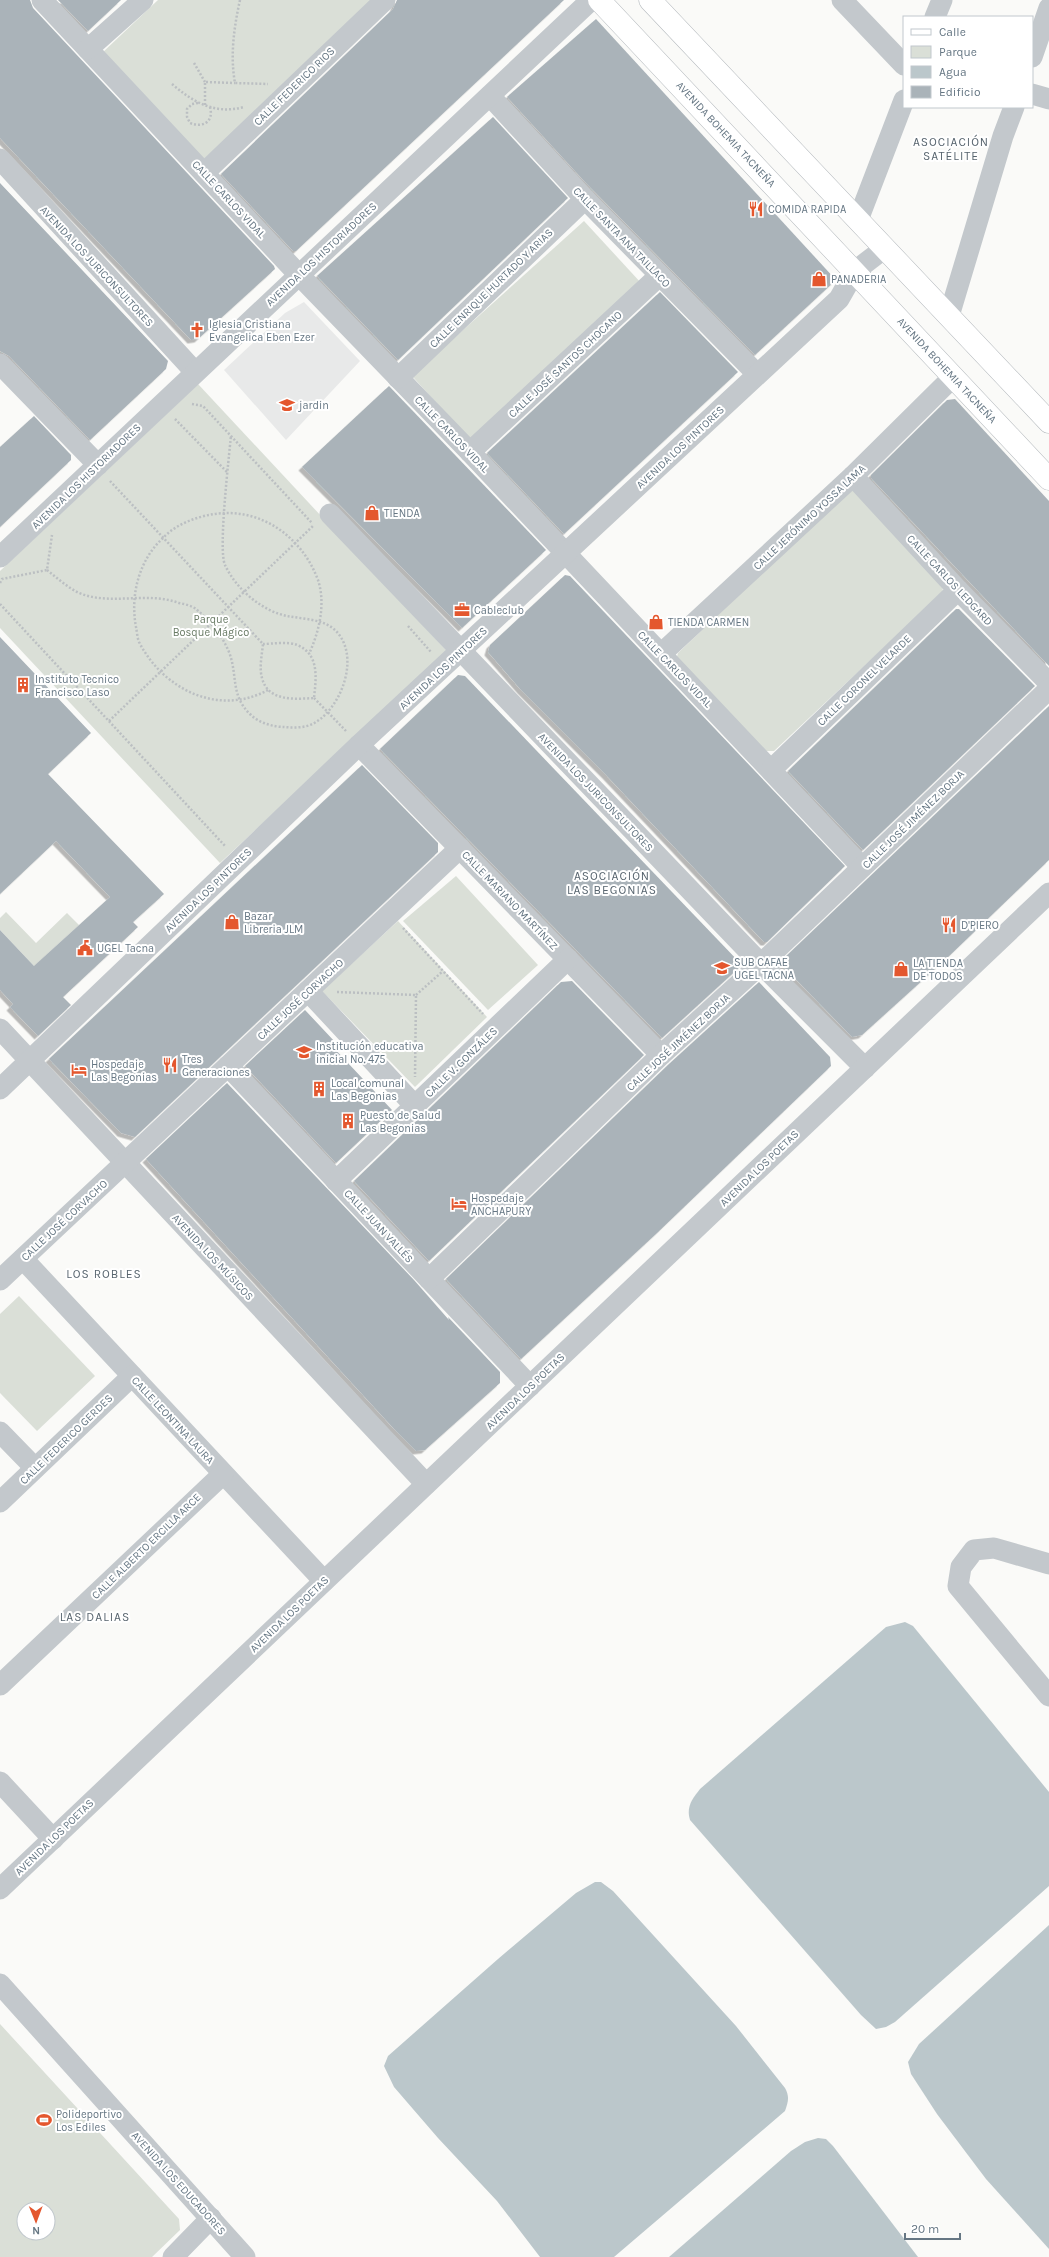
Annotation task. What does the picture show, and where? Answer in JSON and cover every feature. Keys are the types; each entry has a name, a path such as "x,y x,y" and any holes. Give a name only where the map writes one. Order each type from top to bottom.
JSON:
{"main road":[{"name":"AVENIDA BOHEMIA TACNEÑA","path":"599,0 1049,479"},
{"path":"650,0 1049,422"}],"street":[{"name":"CALLE CARLOS VIDAL","path":"42,0 205,172 298,275 470,452 862,867"},
{"path":"88,49 143,0"},
{"name":"CALLE FEDERICO RIOS","path":"205,172 385,0"},
{"name":"AVENIDA LOS HISTORIADORES","path":"0,557 103,472 195,372 591,0"},
{"path":"842,0 903,64"},
{"path":"935,16 942,0"},
{"path":"1033,54 1049,8"},
{"path":"1033,94 1049,99"},
{"name":"CALLE SANTA ANA TAILLACO","path":"490,96 585,199 659,276 758,374"},
{"path":"858,220 903,103"},
{"path":"949,316 1003,136 1014,108"},
{"name":"AVENIDA LOS JURICONSULTORES","path":"0,159 195,372"},
{"name":"CALLE ENRIQUE HURTADO Y ARIAS","path":"398,378 585,199"},
{"name":"AVENIDA LOS PINTORES","path":"0,1089 355,741 461,652 839,299 855,271 885,248"},
{"name":"CALLE JOSÉ SANTOS CHOCANO","path":"470,452 659,276"},
{"path":"0,364 103,472"},
{"name":"CALLE JERÓNIMO YOSSA LAMA","path":"661,654 853,476 953,377"},
{"name":"CALLE CARLOS LEDGARD","path":"853,476 958,590 1049,683"},
{"name":"AVENIDA LOS JURICONSULTORES","path":"322,519 461,652 761,964 865,1068"},
{"name":"CALLE CORONEL VELARDE","path":"771,770 958,590"},
{"name":"CALLE JOSÉ JIMÉNEZ BORJA","path":"429,1279 661,1056 761,964 1049,689"},
{"name":"CALLE MARIANO MARTÍNEZ","path":"355,741 661,1056"},
{"name":"CALLE JOSÉ CORVACHO","path":"0,1280 460,848"},
{"name":"AVENIDA LOS POETAS","path":"0,1889 1049,893"},
{"name":"CALLE V. GONZÁLES","path":"336,1181 568,959"},
{"path":"308,991 415,1106"},
{"name":"AVENIDA LOS MÚSICOS","path":"0,1029 426,1484"},
{"name":"CALLE JUAN VALLÉS","path":"228,1066 530,1386"},
{"name":"CALLE LEONTINA LAURA","path":"23,1259 324,1581"},
{"name":"CALLE FEDERICO GERDES","path":"0,1502 132,1376"},
{"path":"0,1432 35,1468"},
{"name":"CALLE ALBERTO ERCILLA ARCE","path":"0,1685 223,1474"},
{"path":"1049,1564 994,1548 974,1550 961,1567 958,1586 1049,1696"},
{"path":"0,1782 53,1839"},
{"name":"AVENIDA LOS EDUCADORES","path":"0,1984 245,2257"},
{"path":"173,2257 211,2218"}],"path":[{"path":"235,83 232,66 236,18 240,0"},
{"path":"194,63 205,82 205,105"},
{"path":"205,82 284,84 290,90"},
{"path":"172,84 189,99 210,107 238,109 265,102 272,107"},
{"path":"198,103 192,104 187,109 187,117 190,124 198,126 207,123 211,117 210,107"},
{"path":"172,416 228,473"},
{"path":"47,570 80,593 104,598 165,598 194,608 216,630 229,653 238,701 252,717 275,727 296,728 315,723 328,712 338,700 347,672 345,647 336,630 319,621 285,616 261,606 237,584 224,564 222,542 231,435"},
{"path":"103,472 263,644 262,678 268,690 287,700 314,698 355,741"},
{"path":"268,690 257,696 238,701 197,695 180,688 153,662 138,640 134,616 134,597 140,573 150,555 163,538 180,525 202,516 225,512 245,514 265,520 296,542 318,581 321,606 315,640 309,654"},
{"path":"109,721 296,542 322,519"},
{"path":"0,604 226,847"},
{"path":"263,644 296,644 309,654 317,670 314,698"},
{"path":"398,923 486,1017"},
{"path":"332,992 416,995 443,971"},
{"path":"415,1085 416,995"}],"shaded area":[{"name":"jardin","path":"304,302 360,361 286,440 224,370 285,313"}],"green space":[{"path":"158,0 375,0 202,161 102,53"},
{"path":"584,221 642,284 470,440 412,376"},
{"name":"Parque Bosque Mágico","path":"198,384 447,651 220,863 0,628 0,571"},
{"path":"856,490 942,582 943,592 774,751 764,751 676,660 678,653 848,491"},
{"path":"456,876 538,965 488,1010 403,921"},
{"path":"6,912 36,943 67,913 79,925 34,966 0,930 0,918"},
{"path":"398,921 487,1017 415,1087 322,991"},
{"path":"19,1296 95,1376 37,1431 0,1393 0,1314"},
{"name":"Polideportivo Los Ediles","path":"0,2024 179,2219 180,2230 152,2257 0,2257"}],"water":[{"path":"905,1622 913,1626 1049,1792 1049,1886 895,2022 886,2027 876,2029 861,2015 690,1820 689,1807 700,1789 886,1627"},
{"path":"595,1882 601,1882 613,1891 736,2026 785,2088 788,2094 788,2102 785,2111 614,2257 540,2257 497,2201 438,2138 394,2087 384,2066 388,2056 498,1959 576,1893"},
{"path":"1049,1925 1049,2249 986,2179 937,2114 911,2074 908,2062 919,2044"},
{"path":"818,2138 826,2139 833,2146 918,2257 669,2257 791,2151 805,2142"}],"building":[{"path":"0,0 30,0 33,8 274,266 275,269 198,339 191,340 0,138"},
{"path":"58,0 121,0 88,31"},
{"path":"397,0 564,0 296,251 293,251 221,174 393,9"},
{"path":"596,19 836,280 755,355 585,182 507,97"},
{"path":"493,117 568,198 398,360 317,276"},
{"path":"0,183 168,361 166,369 90,440 9,356 0,351"},
{"path":"660,292 738,372 564,534 487,453"},
{"path":"389,386 546,550 462,628 302,467"},
{"path":"955,399 1049,501 1049,666 871,478 871,475 947,400"},
{"path":"34,416 71,455 71,460 0,527 0,447"},
{"path":"565,575 570,576 845,866 767,942 764,942 606,775 521,690 488,652 490,645"},
{"path":"956,609 959,609 1035,686 863,850 788,771"},
{"path":"0,637 91,733 48,774 164,894 133,922 138,927 63,997 71,1005 38,1036 10,1007 13,1004 0,990 0,930 34,966 110,897 56,841 0,894"},
{"path":"458,675 465,676 742,965 662,1038 380,749"},
{"path":"1049,706 1049,860 946,959 862,1035 852,1037 781,964 781,961"},
{"path":"362,765 438,843 438,852 135,1137 121,1133 49,1059"},
{"path":"572,981 644,1055 429,1261 354,1181 561,982"},
{"path":"759,982 830,1057 831,1066 657,1233 521,1359 446,1279 669,1064"},
{"path":"305,1010 336,1043 333,1047 392,1110 336,1163 245,1066"},
{"path":"227,1083 414,1280 449,1320 448,1317 500,1372 500,1383 425,1450 416,1451 396,1431 146,1159"}],"place":[{"name":"COMIDA RAPIDA","path":"756,209"},
{"name":"PANADERIA","path":"819,279"},
{"name":"Iglesia Cristiana Evangelica Eben Ezer","path":"197,330"},
{"name":"jardin","path":"287,405"},
{"name":"TIENDA","path":"372,513"},
{"name":"Cableclub","path":"462,610"},
{"name":"TIENDA CARMEN","path":"656,622"},
{"name":"Instituto Tecnico Francisco Laso","path":"23,685"},
{"name":"Bazar Libreria JLM","path":"232,922"},
{"name":"D'PIERO","path":"949,925"},
{"name":"UGEL Tacna","path":"85,948"},
{"name":"SUB CAFAE UGEL TACNA","path":"722,968"},
{"name":"LA TIENDA DE TODOS","path":"901,969"},
{"name":"Institución educativa inicial No. 475","path":"304,1052"},
{"name":"Tres Generaciones","path":"170,1065"},
{"name":"Hospedaje Las Begonias","path":"79,1070"},
{"name":"Local comunal Las Begonias","path":"319,1089"},
{"name":"Puesto de Salud Las Begonias","path":"348,1121"},
{"name":"Hospedaje ANCHAPURY","path":"459,1204"},
{"name":"Polideportivo Los Ediles","path":"44,2120"}],"district":[{"name":"ASOCIACIÓN SATÉLITE","path":"951,149"},
{"name":"ASOCIACIÓN LAS BEGONIAS","path":"612,883"},
{"name":"LOS ROBLES","path":"104,1274"},
{"name":"LAS DALIAS","path":"95,1617"}]}
